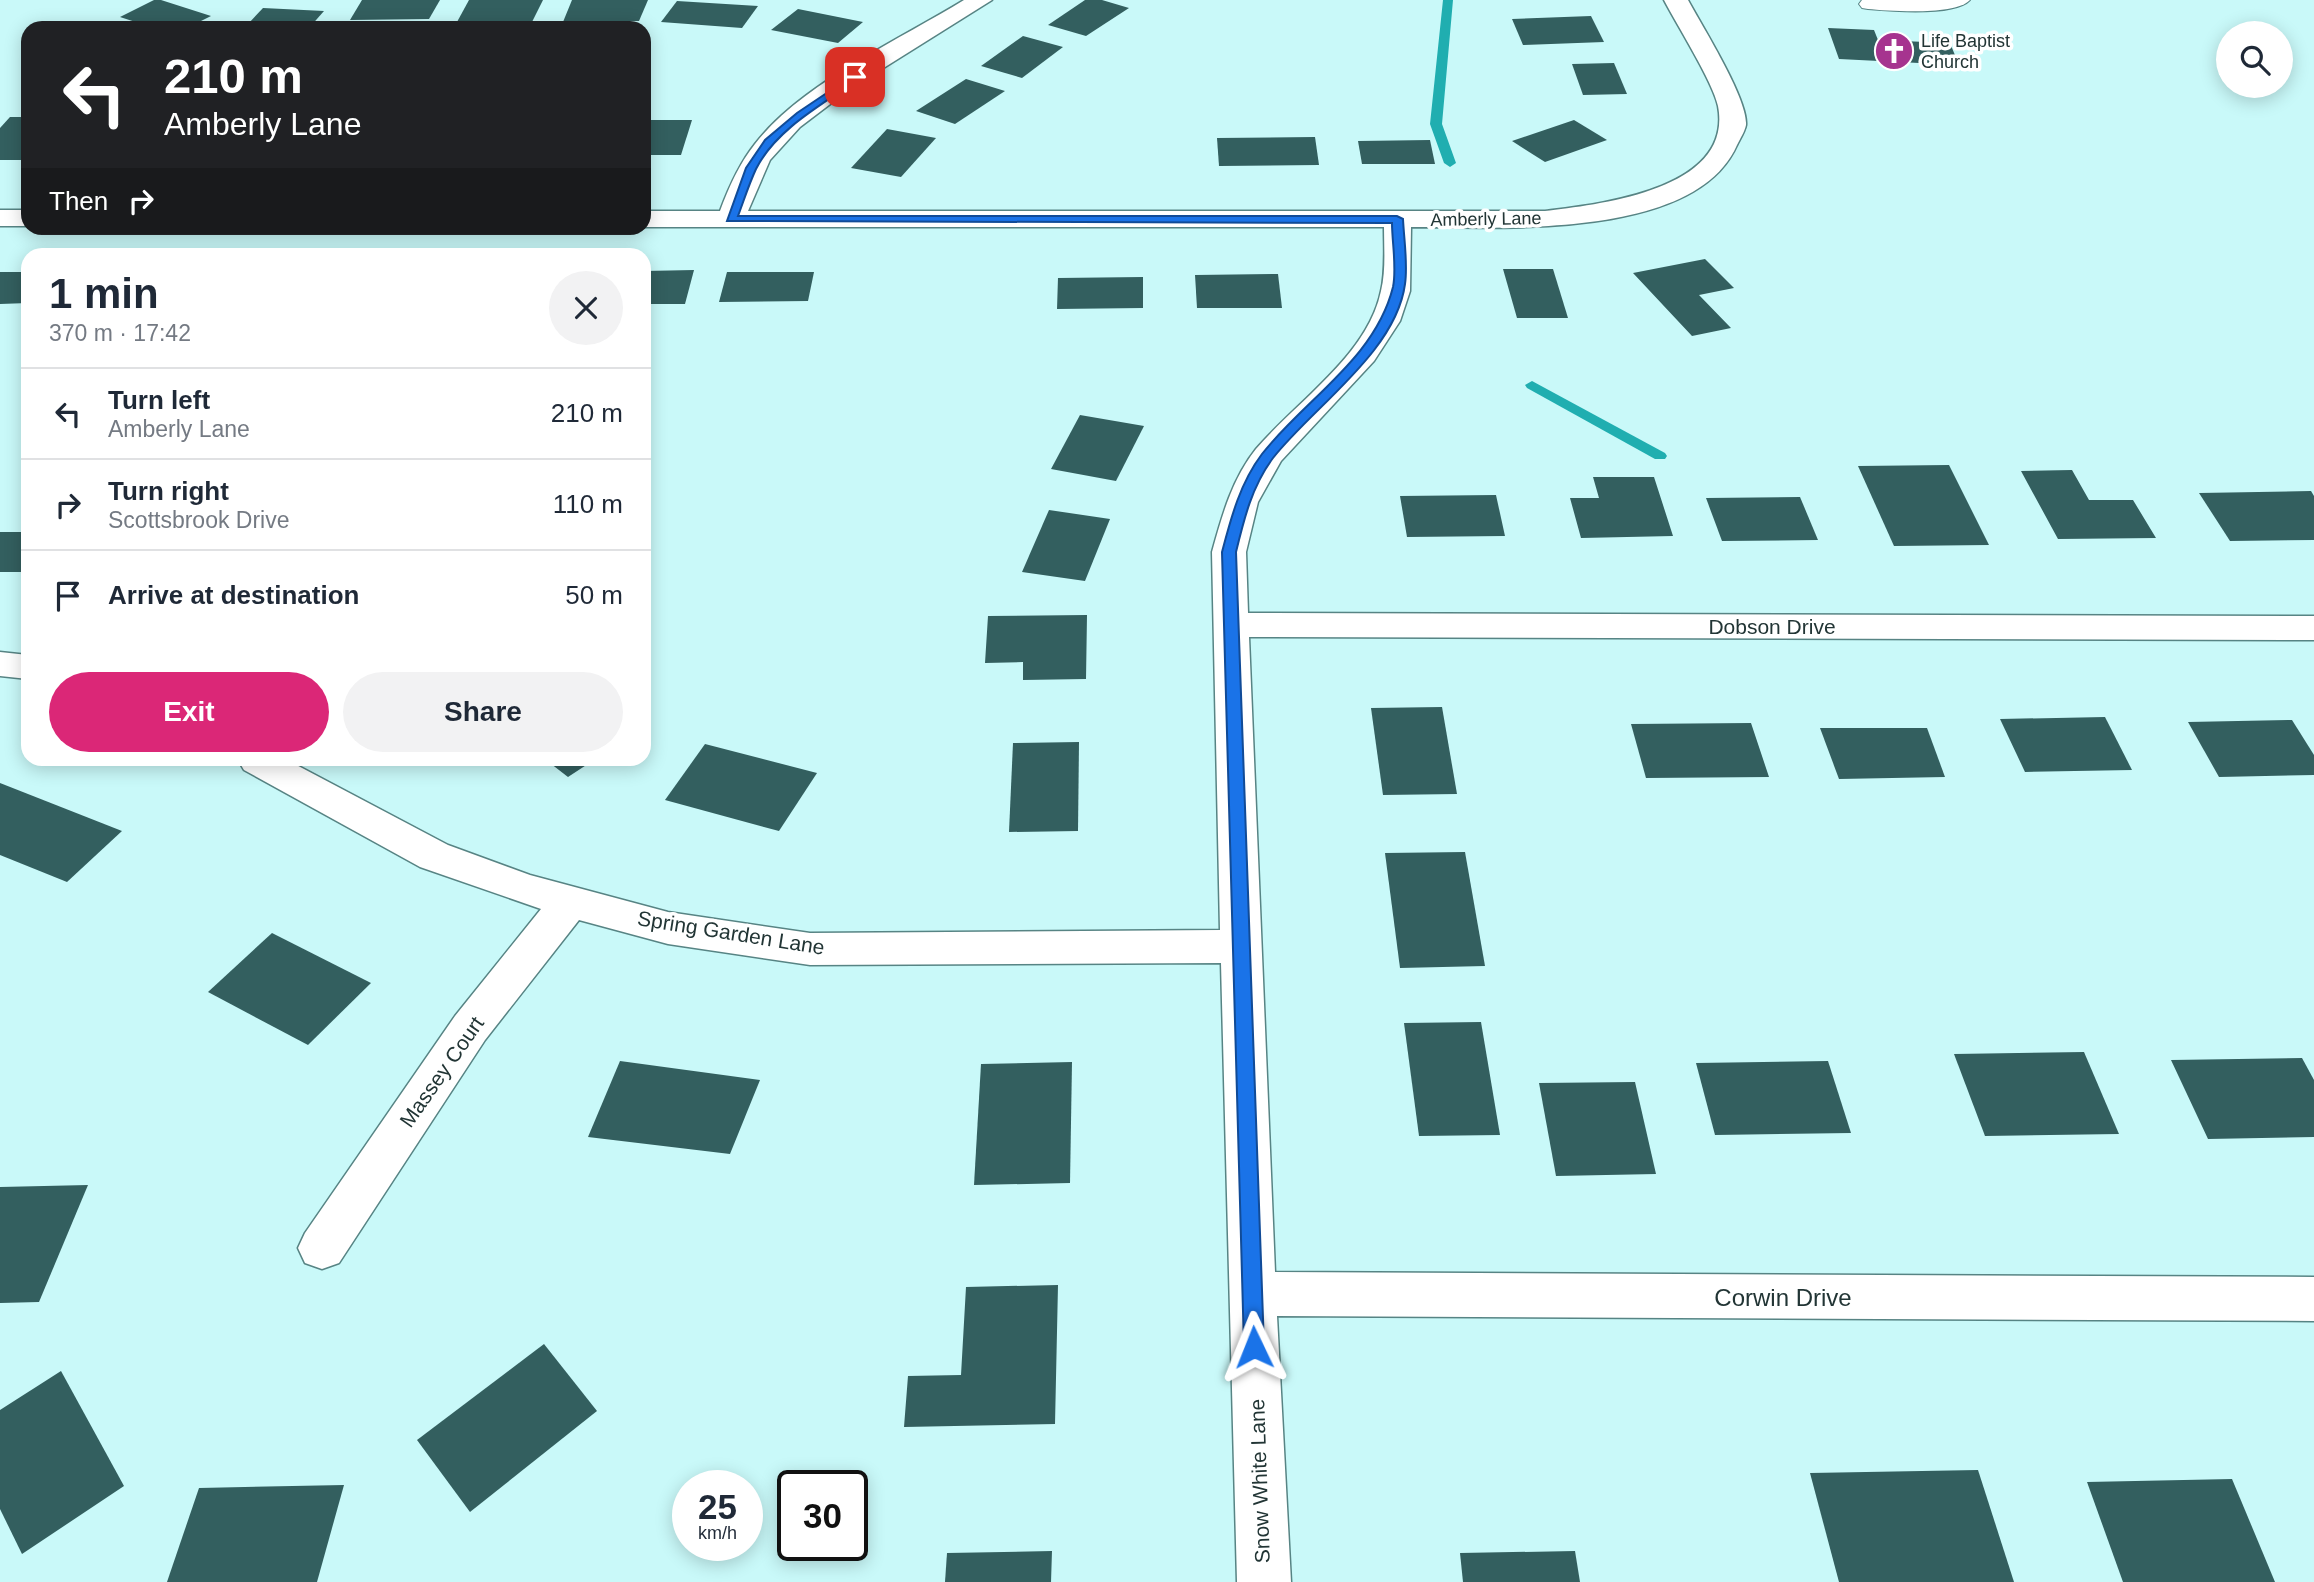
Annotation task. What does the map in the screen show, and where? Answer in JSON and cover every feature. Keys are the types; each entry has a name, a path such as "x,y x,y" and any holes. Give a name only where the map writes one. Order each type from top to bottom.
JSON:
{"street":[{"name":"Amberly Lane","path":"651,219 1545,219 1618,210 1658,198 1692,181 1718,159 1733,126 1730,103 1676,0"},
{"path":"731,219 751,168 769,142 833,91 965,2"},
{"path":"0,218 21,218"},
{"name":"Snow White Lane","path":"1264,1582 1240,946 1229,552 1242,502 1267,457 1377,338 1395,303 1399,285 1397,219"},
{"name":"Dobson Drive","path":"1230,625 2314,628"},
{"path":"0,664 21,666"},
{"name":"Spring Garden Lane","path":"268,766 434,856 523,889 668,928 810,949 1240,946"},
{"name":"Massey Court","path":"322,1248 470,1028 570,902"},
{"name":"Corwin Drive","path":"1252,1294 2314,1299"}],"lane":[{"path":"1868,4 1911,7 1961,0"}],"building":[{"path":"154,0 211,16 201,21 132,21 120,17"},
{"path":"362,0 440,0 429,19 350,20"},
{"path":"469,0 543,0 532,21 458,21"},
{"path":"572,0 648,0 639,21 563,21"},
{"path":"1085,0 1102,0 1129,8 1086,36 1048,25"},
{"path":"677,1 758,6 742,28 661,22"},
{"path":"263,8 324,11 315,21 251,21"},
{"path":"798,9 863,22 838,43 771,30"},
{"path":"1591,16 1604,42 1523,45 1512,19"},
{"name":"Life Baptist Church","path":"1828,28 1874,30 1878,40 1950,43 1959,65 1839,59"},
{"path":"1023,36 1063,47 1022,78 981,66"},
{"path":"1614,63 1627,94 1583,95 1572,64"},
{"path":"966,79 1005,91 955,124 916,111"},
{"path":"10,117 21,117 21,160 0,160 0,128"},
{"path":"651,120 692,120 681,155 651,155"},
{"path":"1574,120 1607,140 1545,162 1512,141"},
{"path":"887,129 936,138 901,177 851,168"},
{"path":"1315,137 1319,165 1219,166 1217,138"},
{"path":"1430,140 1435,164 1362,164 1358,141"},
{"path":"1705,259 1734,288 1699,295 1731,328 1692,336 1633,273"},
{"path":"1503,269 1553,269 1568,318 1517,318"},
{"path":"694,270 685,304 651,304 651,271"},
{"path":"0,272 21,272 21,303 0,304"},
{"path":"727,272 814,272 808,301 719,302"},
{"path":"1278,274 1282,308 1197,308 1195,275"},
{"path":"1143,277 1143,308 1057,309 1058,278"},
{"path":"1080,415 1144,426 1116,481 1051,469"},
{"path":"1949,465 1989,545 1894,546 1858,466"},
{"path":"2072,470 2089,500 2133,500 2156,538 2058,539 2021,471"},
{"path":"1593,477 1654,477 1673,536 1581,538 1570,498 1599,498"},
{"path":"2311,491 2314,496 2314,540 2230,541 2199,493"},
{"path":"1496,495 1505,536 1407,537 1400,496"},
{"path":"1800,497 1818,540 1722,541 1706,498"},
{"path":"1049,510 1110,519 1085,581 1022,572"},
{"path":"0,532 21,532 21,572 0,572"},
{"path":"1087,615 1086,679 1023,680 1023,662 985,663 988,616"},
{"path":"1442,707 1457,794 1383,795 1371,708"},
{"path":"2105,717 2132,770 2025,772 2000,719"},
{"path":"2292,720 2314,755 2314,775 2219,777 2188,722"},
{"path":"1751,723 1769,777 1646,778 1631,724"},
{"path":"1820,728 1927,728 1945,777 1839,779"},
{"path":"1079,742 1078,831 1009,832 1013,743"},
{"path":"705,744 817,773 779,831 665,800"},
{"path":"554,766 585,766 568,777"},
{"path":"0,783 122,831 67,882 0,855"},
{"path":"1465,852 1485,966 1400,968 1385,853"},
{"path":"272,933 371,983 308,1045 208,992"},
{"path":"1481,1022 1500,1135 1419,1136 1404,1023"},
{"path":"2084,1052 2119,1134 1985,1136 1954,1054"},
{"path":"2302,1058 2314,1080 2314,1137 2208,1139 2171,1060"},
{"path":"620,1061 760,1080 730,1154 588,1137"},
{"path":"1828,1061 1851,1133 1715,1135 1696,1063"},
{"path":"1072,1062 1070,1183 974,1185 981,1064"},
{"path":"1635,1082 1656,1174 1556,1176 1539,1083"},
{"path":"88,1185 39,1302 0,1303 0,1187"},
{"path":"1058,1285 1055,1424 904,1427 908,1376 961,1375 966,1287"},
{"path":"544,1344 597,1411 470,1512 417,1440"},
{"path":"61,1371 124,1486 22,1554 0,1509 0,1410"},
{"path":"1978,1470 2014,1582 1839,1582 1810,1473"},
{"path":"2232,1479 2275,1582 2123,1582 2087,1482"},
{"path":"344,1485 317,1582 167,1582 199,1488"},
{"path":"1052,1551 1051,1582 945,1582 947,1553"},
{"path":"1575,1551 1580,1582 1463,1582 1460,1553"}],"waterway":[{"path":"1448,0 1436,124 1450,163"},
{"path":"1532,385 1660,456"}],"place":[{"name":"Life Baptist Church","path":"1894,51"}],"route":[{"path":"855,77 800,115 769,142 751,168 731,219 1397,219 1399,285 1395,303 1377,338 1363,355 1267,457 1242,502 1229,552 1230,652 1254,1347"}]}
